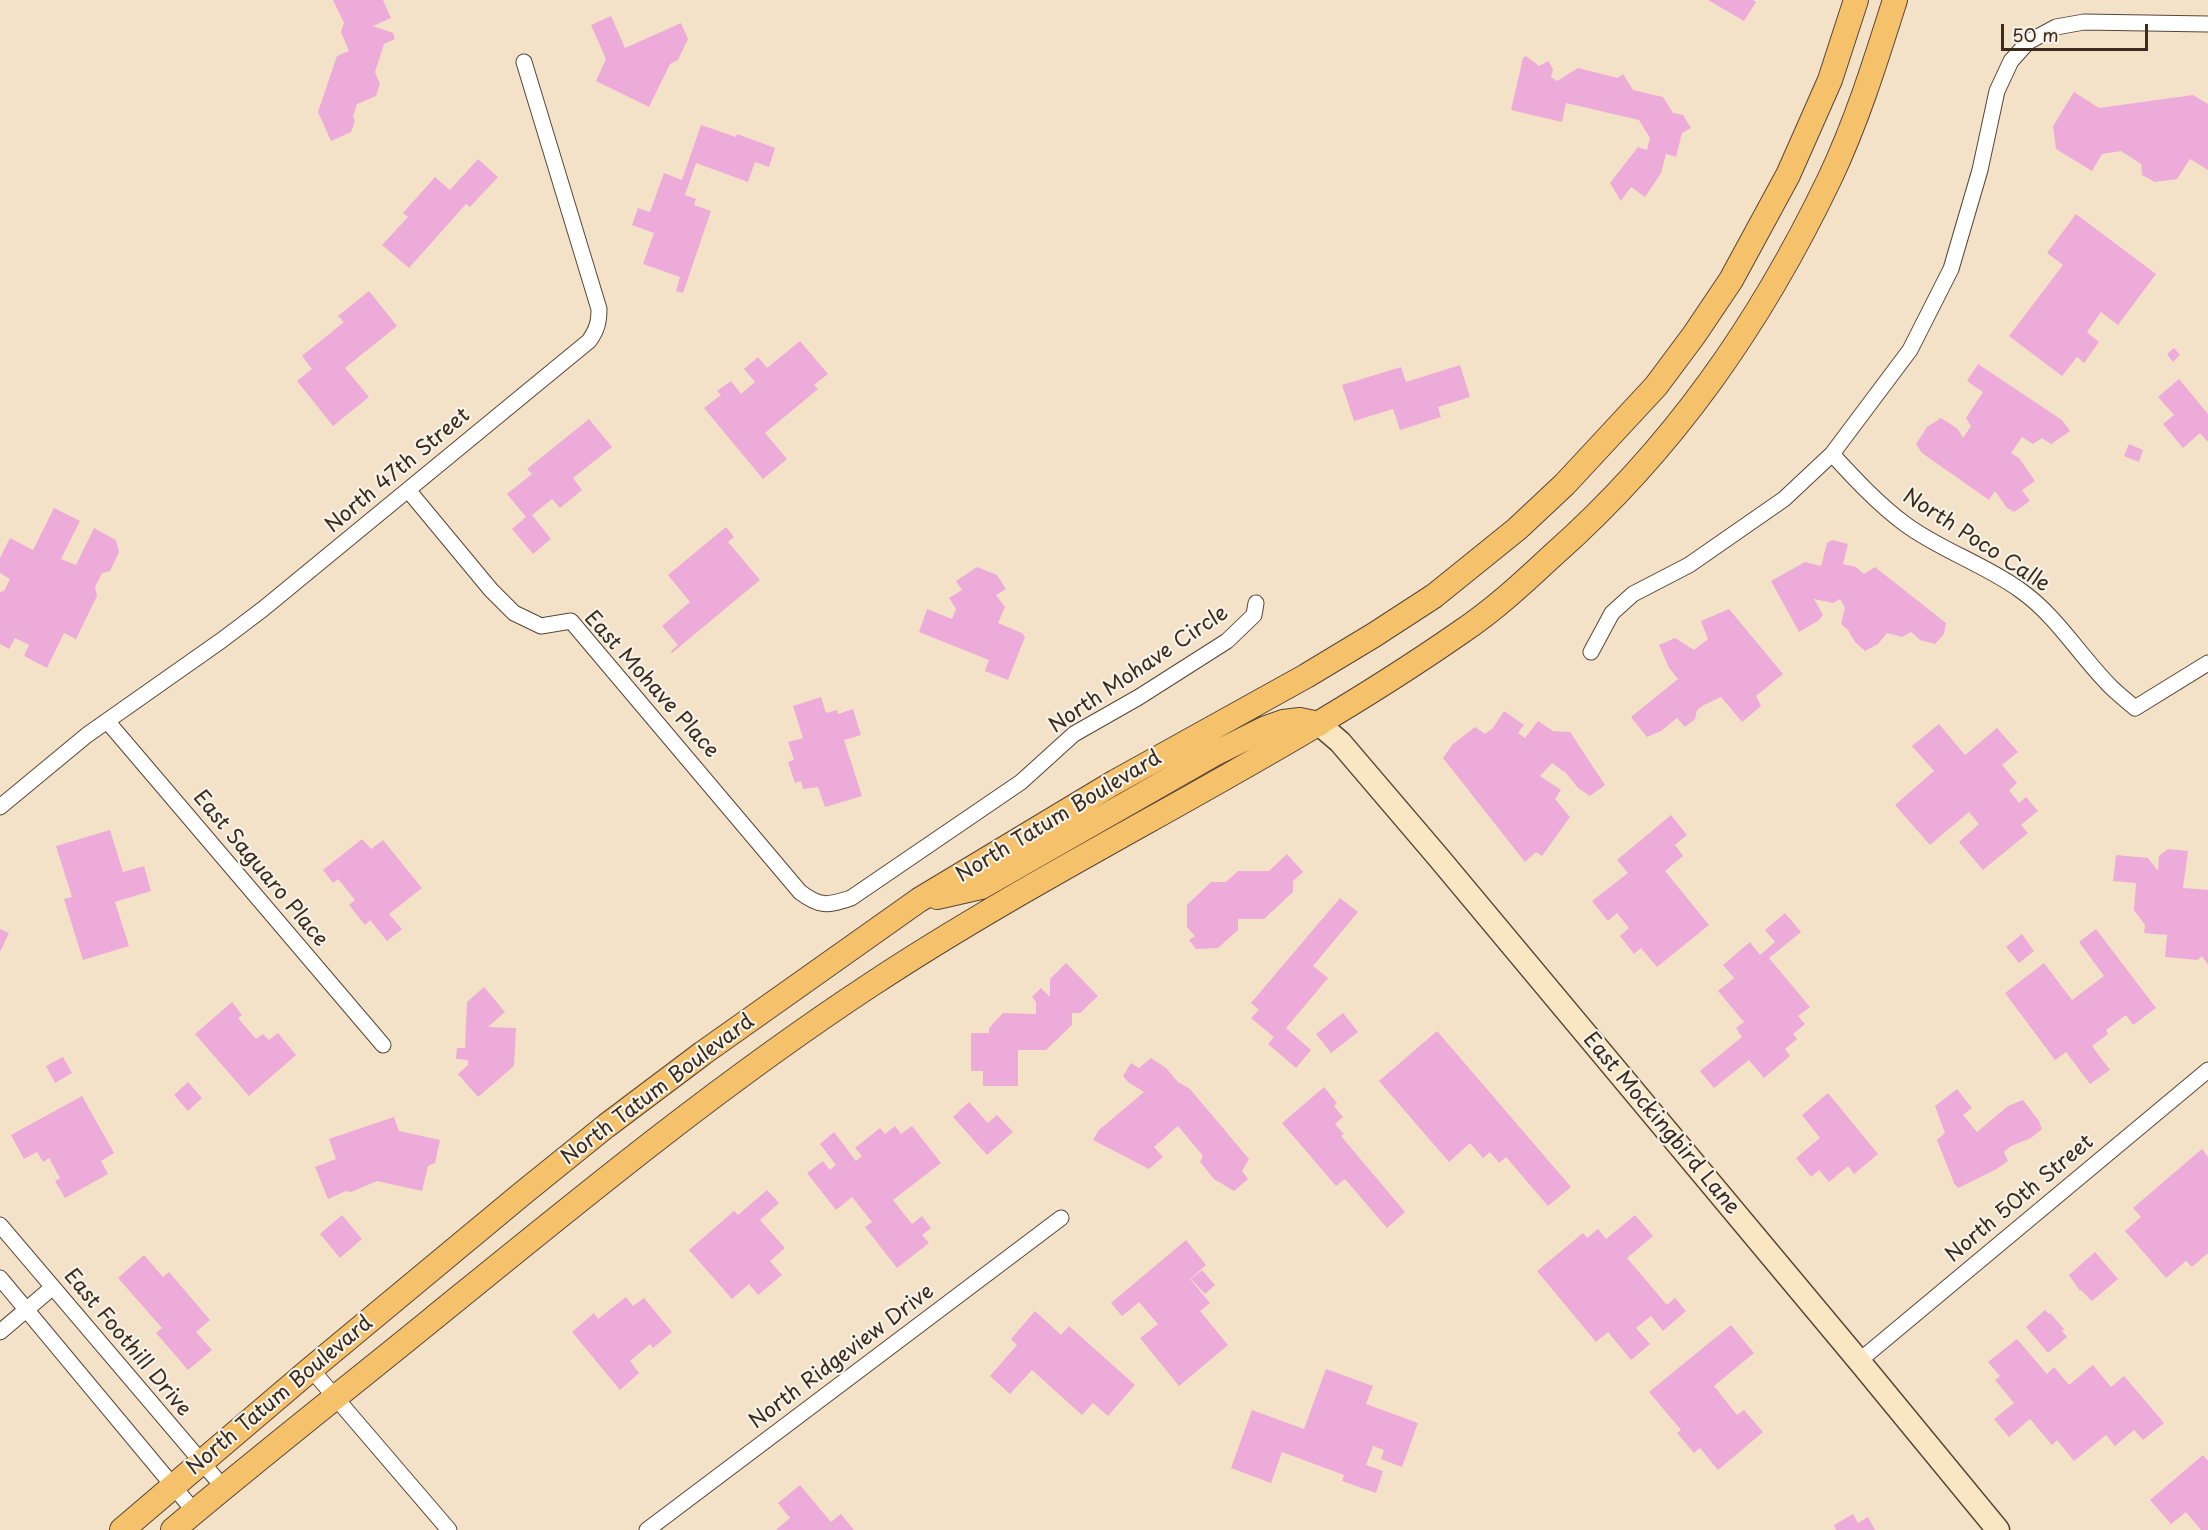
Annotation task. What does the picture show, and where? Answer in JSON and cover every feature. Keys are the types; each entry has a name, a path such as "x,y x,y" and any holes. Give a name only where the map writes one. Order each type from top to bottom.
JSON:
{"main road":[{"name":"North Tatum Boulevard","path":"122,1530 311,1369 606,1126 703,1053 919,900 1115,782 1306,676 1374,635 1434,596 1517,529 1565,484 1656,386 1694,336 1731,280 1788,175 1830,81 1856,0"},
{"name":"North Tatum Boulevard","path":"173,1530 567,1209 725,1086 845,1003 989,911 1319,724 1464,630 1509,595 1587,526 1667,440 1748,329 1831,176 1853,125 1895,0"},
{"path":"919,900 981,887 1214,754 1266,729 1283,722 1300,720 1319,724"}],"street":[{"path":"1591,652 1612,613 1633,594 1689,565 1784,499 1832,454 1910,350 1951,269 1980,170 1997,91 2011,61 2028,42 2056,27 2084,22 2208,24"},
{"name":"North 47th Street","path":"0,807 107,721 231,634 589,341 596,332 599,309 524,62"},
{"name":"North Poco Calle","path":"1832,454 1855,479 1904,523 1932,542 1976,563 2021,591 2055,620 2110,687 2135,708 2208,663"},
{"name":"East Mohave Place","path":"408,490 491,590 514,613 541,626 571,621 800,892 813,902 828,905"},
{"name":"North Mohave Circle","path":"828,905 851,898 1008,792 1074,734 1139,697 1227,641 1254,615 1256,603"},
{"name":"East Saguaro Place","path":"107,721 383,1045"},
{"name":"East Mockingbird Lane","path":"1319,724 1340,742 1439,858 1998,1530"},
{"name":"North 50th Street","path":"1859,1361 2208,1070"},
{"name":"North Ridgeview Drive","path":"647,1530 1061,1218"},
{"name":"East Foothill Drive","path":"0,1225 223,1487"},
{"path":"0,1278 194,1511"},
{"path":"0,1332 53,1287"},
{"path":"311,1369 449,1530"}],"building":[{"path":"333,0 383,0 391,18 373,26 393,33 395,39 384,44 375,72 380,84 376,96 357,104 351,132 331,141 318,112 337,56 349,51 341,32 344,23"},
{"path":"1708,0 1753,0 1756,2 1744,21"},
{"path":"611,16 625,48 681,23 688,39 678,60 670,64 649,107 596,81 606,59 591,25"},
{"path":"1526,56 1539,66 1548,61 1553,69 1551,77 1557,81 1578,68 1618,78 1623,74 1633,90 1663,97 1673,113 1683,115 1691,128 1682,133 1676,157 1666,154 1661,173 1645,197 1631,187 1621,201 1610,183 1638,147 1647,150 1650,138 1639,120 1566,103 1562,122 1511,110 1523,58"},
{"path":"2074,92 2099,108 2193,95 2208,104 2208,170 2190,159 2177,179 2155,182 2142,175 2141,164 2121,151 2102,154 2092,171 2056,149 2053,126"},
{"path":"701,125 736,137 737,134 775,148 769,167 755,162 748,182 696,163 685,195 696,199 694,205 711,211 683,293 676,291 680,277 643,264 654,233 632,225 638,208 650,212 664,173 682,180"},
{"path":"478,159 498,177 470,207 466,204 409,268 382,245 408,217 403,213 435,177 450,190"},
{"path":"2076,214 2156,274 2118,325 2101,312 2087,332 2099,342 2084,363 2077,357 2062,376 2009,336 2063,265 2047,253"},
{"path":"369,291 397,326 345,368 369,397 333,426 297,381 312,369 302,356 344,322 338,316"},
{"path":"800,341 828,374 814,385 818,389 765,433 787,459 763,479 704,408 721,395 717,391 731,381 741,394 755,382 744,369 758,357 767,368"},
{"path":"2174,348 2180,355 2173,362 2167,354"},
{"path":"1978,364 2062,420 2070,431 2051,444 2042,438 2033,444 2022,437 2011,453 2019,458 2035,481 2022,490 2030,501 2014,512 2007,508 1995,491 1989,500 1922,453 1916,444 1927,427 1941,418 1958,429 1963,438 1971,426 1966,418 1983,392 1967,381"},
{"path":"1460,365 1470,397 1438,407 1441,417 1400,430 1393,409 1354,421 1342,385 1401,367 1406,382"},
{"path":"2179,379 2208,414 2208,442 2200,433 2183,448 2163,424 2174,415 2158,397"},
{"path":"589,419 612,447 573,478 582,490 560,508 552,499 532,515 551,539 533,554 512,529 526,517 507,494 532,474 527,469"},
{"path":"2129,444 2143,450 2139,462 2124,456"},
{"path":"54,508 80,521 61,559 76,565 94,528 116,540 119,552 110,571 102,573 95,587 97,596 76,639 64,633 47,668 24,656 29,645 15,638 9,649 0,644 0,592 4,591 10,579 0,573 0,558 10,538 33,550"},
{"path":"726,527 734,537 728,542 760,580 672,653 671,651 678,645 662,626 690,602 668,575"},
{"path":"1832,540 1848,544 1843,564 1856,567 1864,574 1875,567 1946,623 1944,634 1935,644 1920,640 1911,632 1902,637 1887,633 1878,644 1865,651 1841,624 1845,608 1840,599 1833,603 1814,599 1823,615 1818,621 1799,632 1771,581 1805,562 1821,566 1827,543"},
{"path":"977,567 997,575 1006,589 996,595 1005,607 998,623 1022,633 1025,637 1008,680 985,671 989,660 919,632 927,609 952,619 956,609 949,598 962,590 956,581"},
{"path":"1729,609 1783,674 1756,696 1761,706 1742,722 1721,697 1697,710 1695,719 1685,727 1677,718 1661,731 1647,737 1631,717 1678,679 1669,668 1659,645 1675,638 1694,650 1708,639 1701,621"},
{"path":"821,697 826,713 837,710 838,714 853,709 861,735 844,740 862,796 825,807 818,787 803,789 801,781 795,783 788,762 794,760 788,742 803,738 793,706"},
{"path":"1504,711 1524,725 1518,733 1525,738 1538,721 1553,731 1570,732 1605,785 1590,796 1578,788 1566,773 1552,763 1540,776 1561,790 1555,799 1570,817 1542,856 1536,852 1525,862 1443,758 1452,745 1475,727 1485,734 1493,728"},
{"path":"1939,724 1965,755 1997,728 2018,752 2002,765 2017,783 2009,790 2019,803 2026,797 2038,811 2021,825 2028,833 1983,870 1959,842 1979,824 1969,812 1930,845 1895,805 1934,771 1912,746"},
{"path":"1671,815 1687,835 1675,845 1683,856 1665,871 1709,925 1657,967 1641,948 1634,954 1620,936 1629,928 1617,913 1608,921 1592,901 1628,873 1617,860"},
{"path":"110,830 123,872 144,866 151,891 115,902 129,946 83,960 64,899 72,897 56,846"},
{"path":"362,839 371,849 383,840 422,888 389,914 402,929 387,941 370,920 365,925 349,905 355,900 338,879 333,883 323,870"},
{"path":"2168,849 2188,851 2183,888 2208,890 2208,965 2202,956 2197,960 2165,957 2167,935 2144,933 2145,925 2134,910 2136,883 2113,881 2116,855 2148,858 2158,871 2159,856"},
{"path":"1287,854 1303,872 1293,881 1293,892 1264,919 1238,919 1238,930 1218,948 1196,949 1189,940 1195,936 1187,927 1187,905 1211,882 1226,882 1238,871 1269,871"},
{"path":"1340,898 1358,912 1313,966 1328,978 1286,1028 1311,1050 1296,1068 1268,1044 1274,1037 1251,1018 1259,1010 1251,1003"},
{"path":"1785,913 1801,932 1769,958 1810,1007 1798,1016 1805,1024 1793,1034 1797,1039 1785,1049 1790,1056 1764,1078 1749,1060 1714,1088 1700,1071 1742,1037 1736,1028 1744,1022 1718,991 1734,978 1723,965 1750,942 1760,955 1775,942 1765,930"},
{"path":"0,929 9,933 0,952"},
{"path":"2096,929 2156,1008 2133,1025 2126,1015 2106,1030 2108,1034 2092,1046 2110,1070 2090,1084 2066,1052 2055,1060 2005,993 2044,963 2072,1000 2104,976 2079,942"},
{"path":"2022,934 2034,951 2019,963 2006,947"},
{"path":"1066,963 1098,996 1080,1013 1072,1013 1072,1025 1046,1050 1018,1050 1018,1086 983,1086 983,1071 971,1071 971,1033 989,1033 989,1028 1003,1013 1036,1014 1036,1002 1032,997 1041,988 1050,997 1050,979"},
{"path":"484,987 505,1012 488,1027 516,1028 514,1066 478,1097 458,1074 468,1065 468,1060 456,1059 457,1048 465,1048 467,1002"},
{"path":"232,1002 242,1015 238,1018 256,1039 263,1034 269,1040 278,1033 296,1055 249,1096 195,1034"},
{"path":"1343,1013 1358,1032 1331,1053 1316,1034"},
{"path":"1437,1031 1571,1187 1548,1206 1506,1157 1499,1163 1490,1152 1483,1158 1470,1143 1449,1162 1379,1081"},
{"path":"63,1057 72,1073 55,1083 46,1066"},
{"path":"1151,1058 1166,1068 1178,1082 1190,1089 1249,1159 1242,1171 1248,1179 1234,1191 1214,1179 1200,1162 1203,1156 1178,1126 1154,1147 1163,1157 1149,1169 1093,1140 1099,1130 1144,1092 1123,1076 1131,1063 1139,1068"},
{"path":"188,1082 202,1098 188,1111 174,1095"},
{"path":"1324,1087 1337,1103 1334,1106 1343,1117 1335,1124 1344,1134 1341,1136 1405,1212 1387,1228 1345,1179 1336,1186 1282,1123"},
{"path":"1957,1089 1972,1108 1963,1115 1977,1132 2008,1106 2023,1100 2039,1121 2042,1129 2031,1138 2011,1146 2004,1152 2008,1161 1958,1188 1937,1140 1945,1133 1935,1106"},
{"path":"1828,1093 1878,1154 1854,1174 1848,1166 1829,1182 1819,1170 1811,1177 1796,1158 1820,1138 1802,1115"},
{"path":"82,1096 114,1153 101,1161 108,1174 65,1198 55,1181 60,1178 49,1158 43,1162 37,1152 24,1159 11,1135"},
{"path":"969,1102 988,1123 997,1115 1013,1132 987,1155 953,1117"},
{"path":"394,1117 399,1131 440,1140 435,1163 428,1166 422,1191 377,1181 328,1199 315,1167 336,1159 329,1139"},
{"path":"895,1126 901,1134 912,1126 941,1163 893,1200 912,1224 922,1216 931,1228 922,1235 929,1243 897,1268 865,1227 872,1222 852,1197 836,1210 807,1173 823,1161 830,1170 836,1165 820,1144 834,1132 856,1161 862,1156 855,1148 880,1128 885,1134"},
{"path":"2202,1149 2208,1157 2208,1253 2192,1267 2186,1261 2166,1278 2125,1231 2141,1217 2133,1208"},
{"path":"767,1190 779,1203 760,1220 785,1248 770,1261 782,1275 758,1295 749,1284 732,1299 689,1250 734,1211 738,1215"},
{"path":"342,1215 362,1239 340,1258 320,1234"},
{"path":"1635,1215 1653,1236 1627,1258 1667,1305 1675,1298 1686,1311 1663,1331 1651,1316 1636,1328 1650,1344 1631,1360 1608,1332 1596,1342 1537,1271 1583,1233 1587,1238 1598,1229 1606,1239"},
{"path":"1186,1240 1206,1265 1190,1279 1210,1303 1200,1311 1228,1345 1179,1386 1140,1338 1158,1324 1139,1302 1122,1316 1111,1303"},
{"path":"2095,1252 2118,1279 2092,1301 2080,1291 2069,1275"},
{"path":"144,1255 163,1277 169,1272 210,1320 196,1332 212,1350 188,1370 156,1333 162,1328 118,1278"},
{"path":"1202,1270 1215,1285 1205,1294 1191,1279"},
{"path":"626,1297 633,1306 644,1298 672,1332 653,1348 650,1344 630,1361 639,1373 620,1390 572,1332 594,1313 598,1319"},
{"path":"2045,1310 2064,1329 2062,1331 2067,1337 2048,1353 2026,1327"},
{"path":"1035,1311 1061,1335 1069,1326 1135,1385 1108,1416 1093,1403 1082,1415 1032,1370 1010,1394 990,1376 1017,1345 1011,1339"},
{"path":"1731,1325 1754,1353 1714,1386 1737,1415 1744,1410 1763,1432 1718,1470 1700,1448 1694,1453 1677,1433 1681,1430 1649,1392"},
{"path":"2017,1339 2047,1374 2054,1367 2069,1385 2093,1365 2111,1387 2124,1376 2164,1423 2143,1440 2134,1430 2115,1446 2106,1435 2074,1461 2057,1440 2052,1445 2030,1419 2009,1437 1994,1419 2014,1403 1995,1380 2000,1376 1988,1362"},
{"path":"1326,1369 1373,1386 1366,1404 1418,1423 1402,1467 1381,1459 1384,1450 1373,1446 1366,1465 1383,1471 1376,1493 1342,1481 1344,1475 1282,1452 1271,1483 1231,1468 1252,1410 1304,1429"},
{"path":"2203,1455 2208,1461 2208,1530 2201,1530 2186,1512 2171,1524 2150,1500"},
{"path":"800,1485 831,1522 841,1514 854,1530 776,1530 790,1518 778,1503"},
{"path":"1853,1514 1858,1523 1868,1517 1875,1530 1836,1530 1834,1525"}]}
